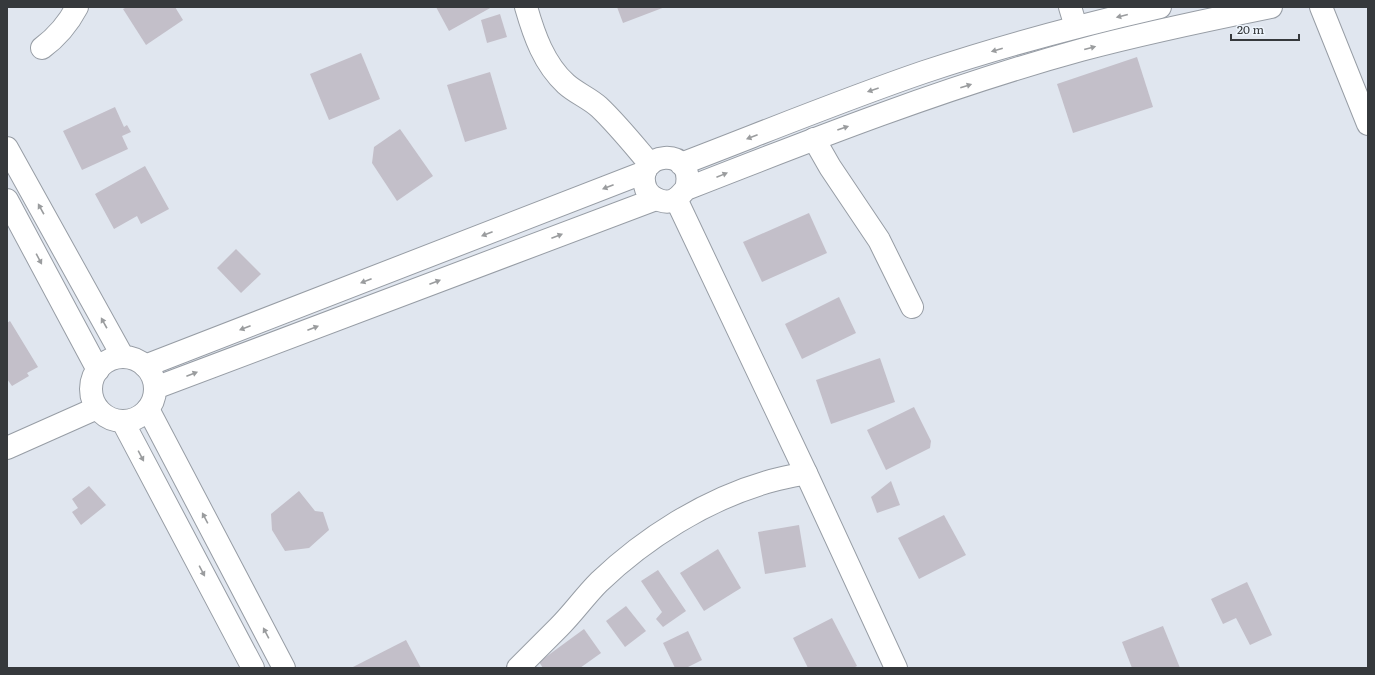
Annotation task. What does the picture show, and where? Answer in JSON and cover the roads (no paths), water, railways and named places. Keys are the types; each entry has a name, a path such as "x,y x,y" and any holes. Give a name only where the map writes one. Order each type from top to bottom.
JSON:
{"street":[{"path":"42,48 63,30 77,7"},
{"path":"526,7 537,43 555,72 567,84 611,118 647,168 644,183 648,192 672,196"},
{"path":"681,164 868,92 1022,42 1073,17 1160,7"},
{"path":"155,388 672,196 814,139 922,100 1030,66 1132,37 1271,7"},
{"path":"1321,7 1368,124"},
{"path":"1022,42 1030,66"},
{"path":"814,139 830,167 879,240 912,307"},
{"path":"7,148 123,357"},
{"path":"146,366 647,168 657,159 666,157 674,158 686,171 688,180 672,196"},
{"path":"672,196 806,473 896,668"},
{"path":"7,200 98,370"},
{"path":"123,357 131,358 146,366 154,380 154,399 148,409 141,416 122,422 112,420 97,408 92,398 91,388 93,378 98,370 109,360 123,357"},
{"path":"7,448 97,408"},
{"path":"148,409 284,668"},
{"path":"122,422 253,668"},
{"path":"518,668 559,627 598,583 653,538 692,514 734,494 767,482 806,473"}]}
